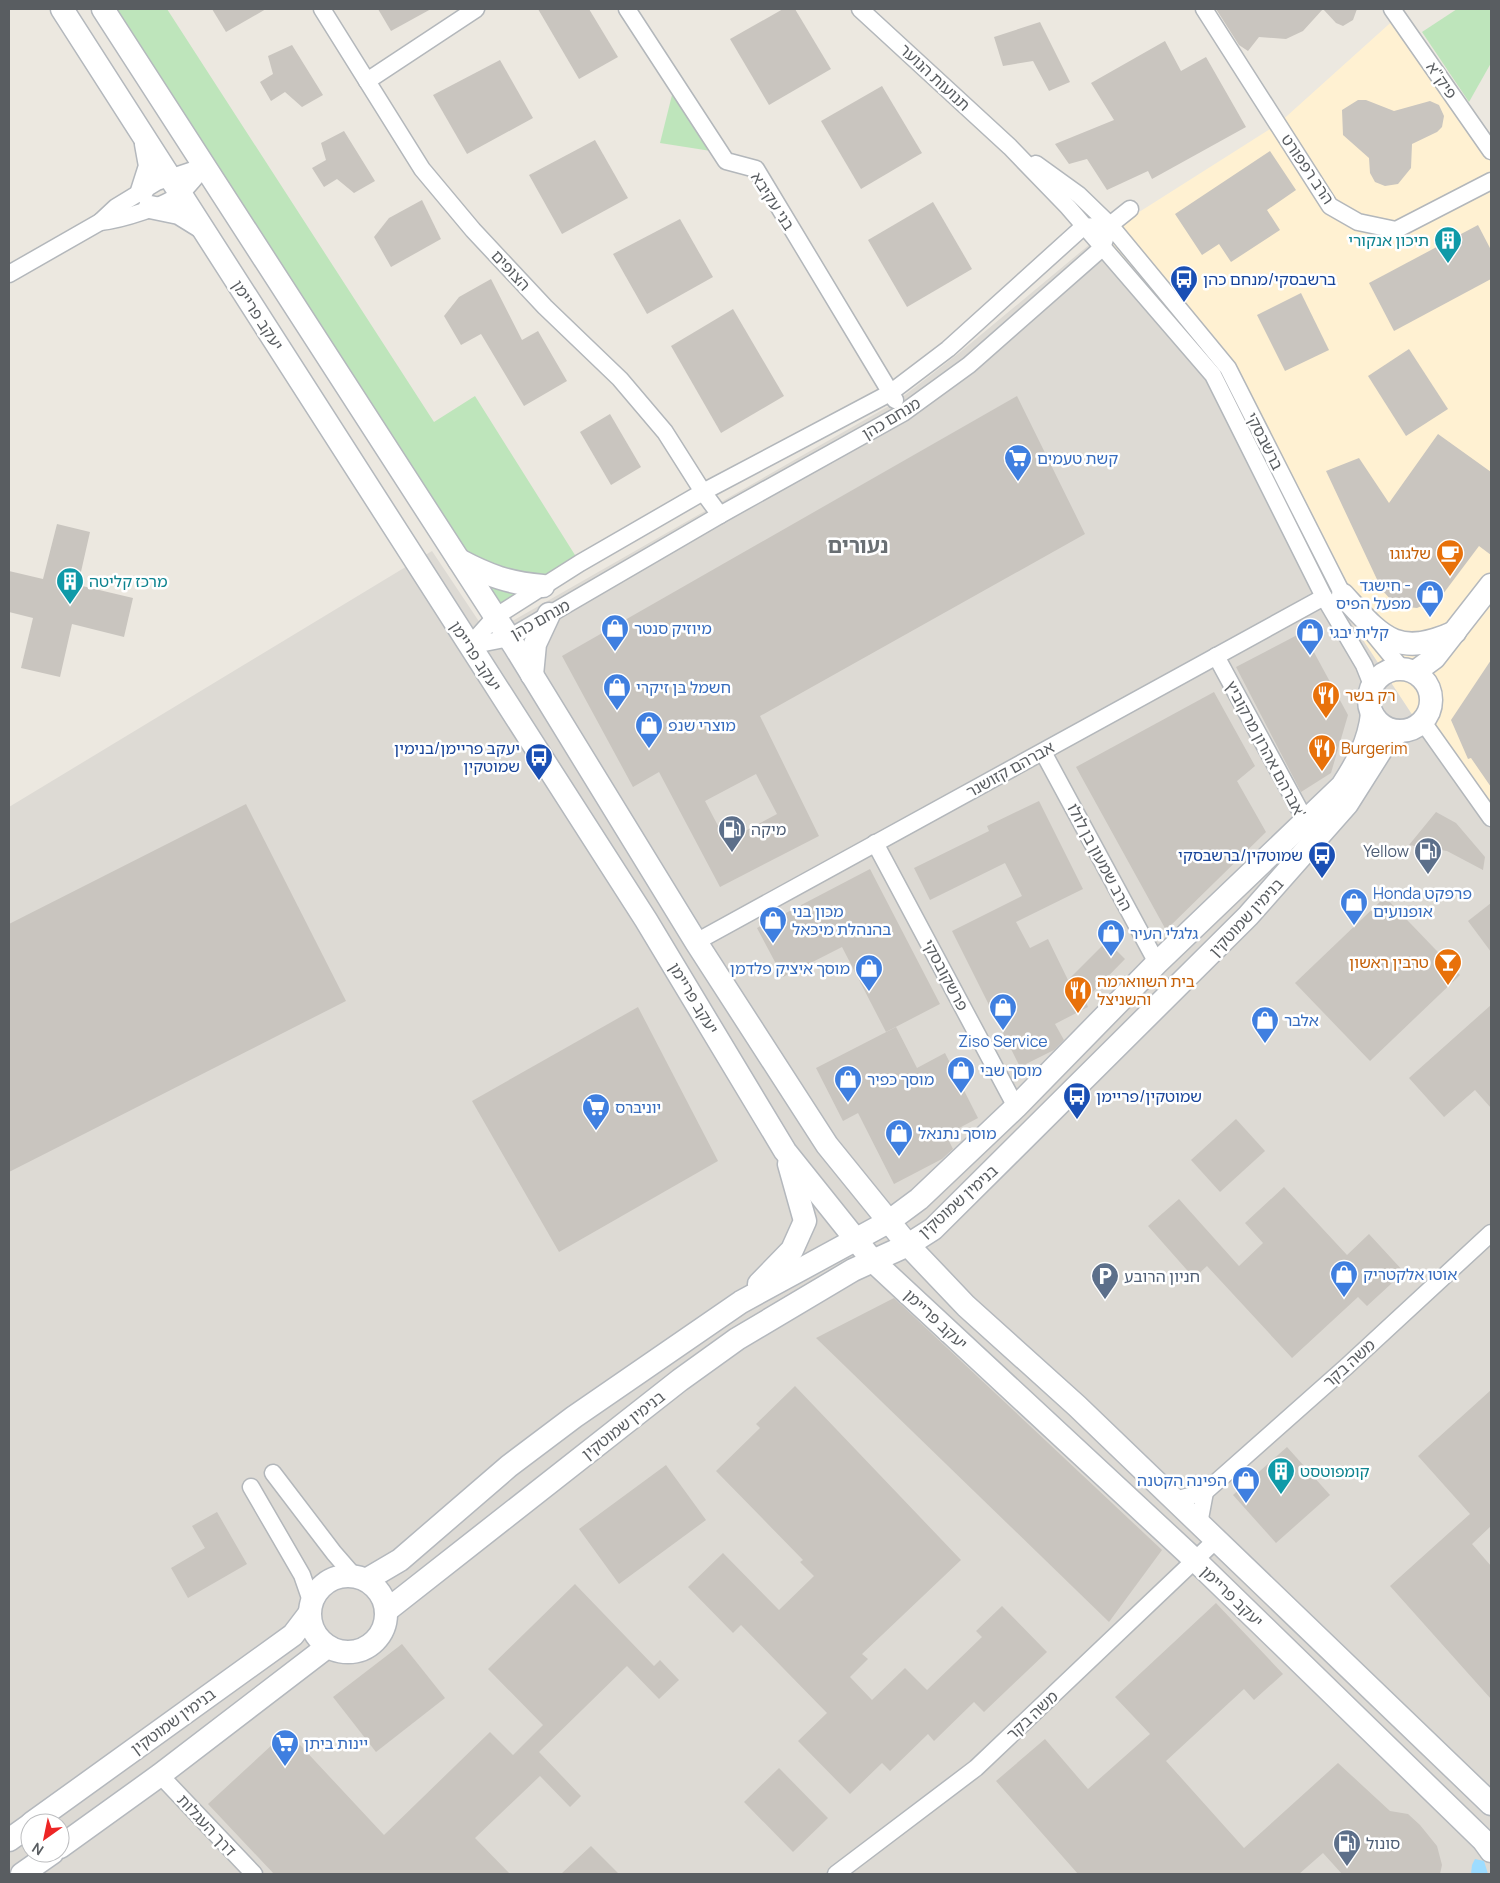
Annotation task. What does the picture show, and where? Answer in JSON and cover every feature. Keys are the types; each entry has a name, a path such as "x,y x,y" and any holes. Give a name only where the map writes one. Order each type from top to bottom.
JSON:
{"main road":[{"name":"יעקב פריימן","path":"62,9 681,975 785,1151 873,1261 1196,1561 1483,1840 1491,1851"},
{"name":"יעקב פריימן","path":"103,9 509,638 696,942 827,1144 888,1222 966,1306 1077,1406 1491,1804"},
{"path":"144,138 150,166 146,199 179,213 202,227"},
{"path":"459,560 503,580 543,586"},
{"path":"1409,671 1427,684 1430,692 1430,708 1422,722 1412,729 1399,731 1383,727 1372,714 1368,699 1372,685 1382,674 1409,671 1434,658 1491,585"},
{"path":"1334,596 1380,634 1404,645 1436,641 1455,632"},
{"path":"1430,692 1453,653 1491,601"},
{"path":"532,675 535,644 550,614"},
{"name":"בנימין שמוטקין","path":"360,1578 400,1560 509,1466 574,1416 741,1302 888,1222 919,1199 1016,1107 1157,963 1342,786 1356,765 1370,731 1372,714"},
{"name":"בנימין שמוטקין","path":"386,1611 680,1380 737,1339 853,1270 908,1245 933,1229 1150,1016 1248,916 1347,804 1383,747 1399,731"},
{"path":"741,1302 792,1250 805,1221 785,1151"},
{"path":"340,1576 360,1578 376,1589 383,1599 386,1611 385,1623 381,1634 368,1647 351,1653 339,1652 327,1647 317,1638 311,1626 310,1607 318,1589 328,1581 340,1576"},
{"name":"בנימין שמוטקין","path":"46,1813 288,1638 310,1607"},
{"name":"בנימין שמוטקין","path":"70,1840 160,1775 327,1647"},
{"name":"בנימין שמוטקין","path":"9,1840 20,1832"},
{"path":"22,1874 38,1863"}],"street":[{"name":"הצופים","path":"322,9 428,176 473,230 545,307 620,379 665,432 720,515"},
{"path":"367,81 476,9"},
{"name":"בני עקיבא","path":"627,9 726,161 756,169 903,412"},
{"name":"תנועות הנוער","path":"860,9 1010,147 1102,248"},
{"name":"הרב רפפורט","path":"1204,9 1330,206 1358,222 1396,230 1491,181"},
{"name":"פיק\"א","path":"1400,11 1491,151"},
{"name":"תנועות הנוער","path":"1010,147 1079,195 1110,225"},
{"path":"9,274 100,222 116,207 146,199 174,185 204,166"},
{"path":"1083,227 1110,225 1130,209"},
{"name":"מנחם כהן","path":"469,646 509,638 720,515 903,412 969,365 1102,248 1110,225"},
{"name":"ברשבסקי","path":"1110,225 1228,368 1334,596 1372,685"},
{"name":"מנחם כהן","path":"469,646 495,617 543,586 703,492 890,393 948,349 1083,227"},
{"name":"ברשבסקי","path":"1102,248 1213,375 1334,596 1409,671"},
{"name":"אברהם קזושנר","path":"696,942 1216,656 1334,596"},
{"name":"אברהם אהרון מרקוביץ'","path":"1216,656 1304,821 1317,839"},
{"path":"1422,722 1491,818"},
{"name":"הרב שמעון בן לולו","path":"1043,752 1157,963"},
{"name":"פרשקובסקי","path":"875,844 1016,1107"},
{"name":"משה בקר","path":"1174,1500 1205,1492 1491,1233"},
{"path":"273,1473 334,1554 360,1578"},
{"path":"251,1487 302,1575 310,1607"},
{"path":"1199,1524 1205,1492"},
{"name":"משה בקר","path":"836,1874 976,1768 1216,1540"},
{"name":"דרך העגלות","path":"160,1775 254,1874"}],"shaded area":[{"path":"1398,16 1491,156 1491,811 1411,713 1332,593 1213,375 1095,240 1278,124"},
{"path":"1095,240 1213,375 1332,593 1411,713 1491,811 1491,1874 9,1874 9,807 432,551 488,635 896,402 959,353"}],"green space":[{"path":"103,9 167,9 434,422 475,396 580,563 495,617"},
{"path":"1457,9 1491,9 1491,63 1469,102 1422,32"},
{"path":"673,91 711,151 660,143"}],"water":[{"path":"1475,1859 1484,1861 1488,1874 1471,1874"}],"building":[{"path":"212,9 266,9 226,32"},
{"path":"378,9 431,9 391,31"},
{"path":"538,9 589,9 618,57 579,79"},
{"path":"783,9 795,9 831,69 769,105 730,39"},
{"path":"1216,9 1323,9 1303,31 1286,39 1259,37 1248,51 1239,45"},
{"path":"1323,9 1357,9 1353,20 1343,26 1336,23"},
{"path":"1040,22 1070,82 1049,91 1033,61 1003,66 994,37"},
{"path":"1165,41 1181,71 1206,57 1246,127 1152,179 1148,171 1107,190 1087,159 1069,164 1055,144 1114,120 1091,83"},
{"path":"292,45 323,95 302,107 285,92 271,101 260,82 273,74 268,56"},
{"path":"500,60 533,118 467,154 433,95"},
{"path":"882,86 922,153 861,189 821,121"},
{"path":"1358,100 1366,100 1394,111 1430,101 1439,105 1444,116 1442,127 1437,132 1412,144 1411,168 1398,184 1385,186 1375,182 1370,173 1369,158 1343,135 1342,110"},
{"path":"344,131 375,181 354,193 337,179 324,187 312,168 326,160 321,143"},
{"path":"595,140 628,198 562,234 529,175"},
{"path":"1270,151 1296,190 1267,210 1280,230 1231,262 1219,244 1202,255 1175,214"},
{"path":"422,200 441,239 391,267 374,237 389,218"},
{"path":"933,202 972,269 907,307 868,240"},
{"path":"680,219 713,277 647,314 613,254"},
{"name":"תיכון אנקורי","path":"1478,225 1491,250 1491,279 1394,331 1369,283"},
{"path":"491,279 522,340 538,331 567,381 524,406 481,334 461,345 444,316 459,297"},
{"path":"1301,293 1329,350 1285,371 1257,315"},
{"path":"733,309 784,396 721,433 671,346"},
{"path":"1409,349 1448,409 1406,436 1368,376"},
{"path":"1017,396 1085,534 760,716 819,836 720,887 659,772 633,787 562,656","holes":["756,774 777,814 726,841 705,801"]},
{"path":"610,414 641,467 611,485 580,432"},
{"path":"1438,434 1491,472 1491,555 1479,546 1440,598 1417,608 1407,607 1393,602 1382,590 1326,471 1359,458 1389,503"},
{"name":"מרכז קליטה","path":"57,524 90,532 78,585 133,598 124,637 72,624 60,677 21,668 33,618 9,612 9,571 43,579"},
{"path":"1303,632 1348,715 1331,773 1301,792 1236,667"},
{"path":"1491,660 1491,787 1471,758 1468,759 1451,720"},
{"path":"1214,692 1255,766 1237,781 1266,832 1166,930 1076,767"},
{"path":"1039,801 1083,889 1016,922 1030,948 1048,939 1068,980 1107,941 1125,959 1085,1000 1088,1007 1055,1024 1064,1040 1054,1050 1020,1067 952,931 1022,896 1005,863 930,900 914,868 989,831 987,826"},
{"path":"246,804 346,1001 9,1172 9,924"},
{"path":"1436,812 1456,823 1485,857 1483,870 1447,851 1409,845"},
{"path":"870,869 940,1004 886,1032 842,947 783,977 757,928"},
{"path":"1385,897 1460,975 1370,1061 1295,983"},
{"path":"1491,903 1491,952 1468,921"},
{"path":"1491,1005 1491,1108 1475,1090 1444,1117 1409,1078"},
{"name":"יוניברס","path":"638,1007 718,1161 559,1252 472,1101"},
{"path":"896,1027 917,1068 945,1053 978,1118 946,1135 953,1149 942,1159 894,1184 858,1113 843,1121 816,1068"},
{"path":"1236,1119 1265,1151 1220,1192 1191,1160"},
{"path":"1284,1187 1347,1255 1369,1234 1404,1272 1367,1306 1358,1297 1292,1358 1207,1266 1194,1278 1148,1226 1179,1199 1239,1266 1263,1243 1245,1223"},
{"path":"894,1298 1162,1550 1109,1622 816,1338"},
{"path":"795,1386 961,1560 862,1654 868,1659 850,1677 872,1700 905,1668 927,1690 982,1637 976,1631 1002,1606 1047,1652 984,1712 974,1702 934,1741 928,1734 890,1771 882,1763 850,1794 798,1741 827,1713 741,1625 733,1633 688,1587 723,1553 779,1610 814,1576 800,1562 803,1560 716,1471 760,1428 756,1424"},
{"path":"1491,1390 1491,1526 1472,1544 1491,1566 1491,1699 1390,1586 1470,1514 1418,1456"},
{"name":"קומפוטסט","path":"1287,1447 1330,1495 1276,1543 1233,1495"},
{"path":"666,1465 706,1520 619,1584 579,1529"},
{"path":"217,1512 247,1564 188,1598 171,1568 205,1548 192,1526"},
{"path":"575,1584 654,1666 660,1660 679,1680 659,1699 627,1666 539,1752 581,1796 570,1807 540,1776 475,1838 510,1874 274,1874 208,1804 287,1731 384,1835 490,1732 513,1755 543,1725 488,1669"},
{"path":"1216,1603 1283,1674 1254,1700 1244,1689 1166,1761 1244,1848 1338,1763 1390,1811 1408,1814 1420,1825 1437,1846 1442,1865 1440,1874 1342,1874 1323,1853 1299,1874 1078,1874 996,1781 1045,1739 1088,1789 1150,1734 1115,1697"},
{"path":"402,1644 445,1698 376,1752 333,1697"},
{"path":"779,1768 828,1818 793,1852 744,1802"},
{"path":"591,1846 619,1874 561,1874"}],"place":[{"name":"תיכון אנקורי","path":"1448,264"},
{"name":"ברשבסקי/מנחם כהן","path":"1184,303"},
{"name":"קשת טעמים","path":"1018,482"},
{"name":"שלגוגו","path":"1450,577"},
{"name":"מרכז קליטה","path":"70,605"},
{"name":"חישגד - מפעל הפיס","path":"1430,618"},
{"name":"מיוזיק סנטר","path":"615,652"},
{"name":"קלית יבגי","path":"1310,656"},
{"name":"חשמל בן זיקרי","path":"617,711"},
{"name":"רק בשר","path":"1326,719"},
{"name":"מוצרי שנפ","path":"649,749"},
{"name":"Burgerim","path":"1322,772"},
{"name":"יעקב פריימן/בנימין שמוטקין","path":"539,781"},
{"name":"מיקה","path":"732,853"},
{"name":"Yellow","path":"1428,875"},
{"name":"שמוטקין/ברשבסקי","path":"1322,879"},
{"name":"Honda פרפקט אופנועים","path":"1354,926"},
{"name":"מכון בני בהנהלת מיכאל","path":"773,944"},
{"name":"גלגלי העיר","path":"1111,957"},
{"name":"טרבין ראשון","path":"1448,986"},
{"name":"מוסך איציק פלדמן","path":"869,992"},
{"name":"בית השווארמה והשניצל","path":"1078,1014"},
{"name":"Ziso Service","path":"1003,1031"},
{"name":"אלבר","path":"1265,1044"},
{"name":"מוסך שבי","path":"961,1094"},
{"name":"מוסך כפיר","path":"848,1103"},
{"name":"שמוטקין/פריימן","path":"1077,1120"},
{"name":"יוניברס","path":"596,1131"},
{"name":"מוסך נתנאל","path":"899,1157"},
{"name":"אוטו אלקטריק","path":"1344,1298"},
{"name":"חניון הרובע","path":"1105,1300"},
{"name":"קומפוטסט","path":"1281,1495"},
{"name":"הפינה הקטנה","path":"1246,1504"},
{"name":"יינות ביתן","path":"285,1767"},
{"name":"סונול","path":"1347,1867"}],"district":[{"name":"נעורים","path":"858,545"}]}
